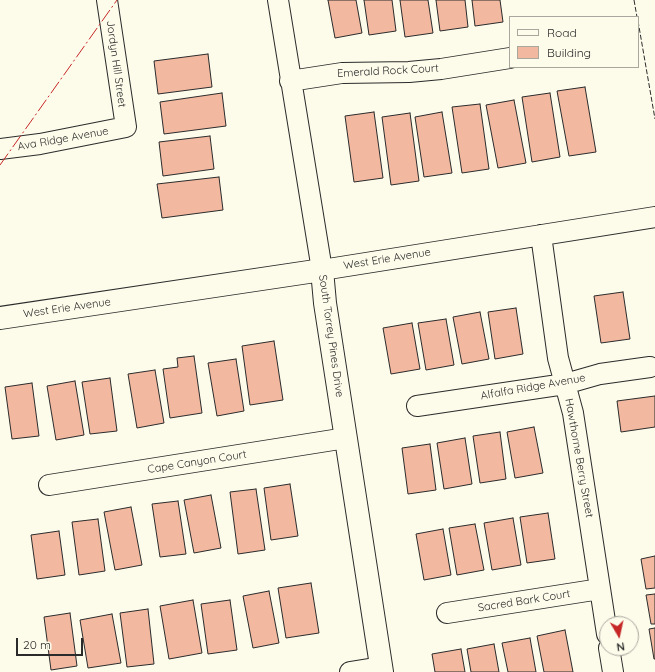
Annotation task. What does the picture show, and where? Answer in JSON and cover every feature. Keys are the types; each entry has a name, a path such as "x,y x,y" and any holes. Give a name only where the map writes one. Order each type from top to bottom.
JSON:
{"street":[{"name":"Jordyn Hill Street","path":"107,0 126,127"},
{"name":"South Torrey Pines Drive","path":"278,0 322,270 325,303 382,669"},
{"name":"Emerald Rock Court","path":"290,81 342,72 409,72 440,69 509,58"},
{"name":"Ava Ridge Avenue","path":"0,149 40,144 126,127"},
{"name":"West Erie Avenue","path":"0,318 322,270 655,217"},
{"name":"Hawthorne Berry Street","path":"541,234 558,358 573,413 604,616"},
{"name":"Alfalfa Ridge Avenue","path":"417,406 565,384 600,374 650,367"},
{"name":"Cape Canyon Court","path":"49,485 346,438"},
{"name":"Sacred Bark Court","path":"447,613 600,589"},
{"path":"610,656 613,672"},
{"path":"350,672 382,669"}],"building":[{"path":"328,0 356,0 362,33 335,38"},
{"path":"364,0 392,0 396,31 369,35"},
{"path":"400,0 428,0 433,33 405,37"},
{"path":"436,0 465,0 468,27 440,31"},
{"path":"472,0 500,0 503,22 475,26"},
{"path":"208,54 212,87 158,94 154,61"},
{"path":"585,87 596,152 569,156 557,91"},
{"path":"222,93 226,126 164,134 160,102"},
{"path":"550,93 560,157 532,162 522,97"},
{"path":"514,100 526,163 498,168 486,105"},
{"path":"480,104 489,169 462,173 452,107"},
{"path":"374,112 383,178 354,182 345,116"},
{"path":"442,112 452,173 424,177 415,117"},
{"path":"410,113 419,181 391,185 382,117"},
{"path":"210,136 214,169 163,176 159,142"},
{"path":"219,177 223,210 162,218 157,184"},
{"path":"623,292 630,339 601,343 594,296"},
{"path":"516,308 523,354 495,359 488,312"},
{"path":"480,312 489,359 462,364 453,317"},
{"path":"446,319 454,365 426,370 418,323"},
{"path":"412,323 420,369 391,374 383,328"},
{"path":"274,341 283,400 250,405 242,346"},
{"path":"194,356 202,413 170,418 163,369 178,367 177,358"},
{"path":"236,359 244,411 217,416 208,363"},
{"path":"155,370 164,423 137,428 128,374"},
{"path":"110,378 117,431 90,434 82,382"},
{"path":"75,381 84,435 56,440 47,386"},
{"path":"32,383 39,436 12,439 5,387"},
{"path":"655,396 655,427 621,432 617,401"},
{"path":"534,427 543,473 515,478 507,432"},
{"path":"500,432 506,479 480,483 473,436"},
{"path":"465,438 472,484 444,489 437,443"},
{"path":"430,444 436,490 408,494 402,448"},
{"path":"290,484 298,536 271,540 264,488"},
{"path":"256,489 265,550 238,554 230,492"},
{"path":"211,495 221,548 194,553 184,500"},
{"path":"178,501 186,554 160,557 152,504"},
{"path":"131,507 142,565 115,570 104,512"},
{"path":"548,513 555,559 527,563 520,517"},
{"path":"513,518 521,565 492,570 484,523"},
{"path":"98,519 105,571 79,575 72,522"},
{"path":"475,524 484,570 457,575 449,528"},
{"path":"443,529 451,575 424,580 416,534"},
{"path":"59,531 65,575 37,579 31,535"},
{"path":"655,556 655,588 646,589 641,559"},
{"path":"311,583 319,633 286,638 278,588"},
{"path":"269,591 279,643 253,648 243,596"},
{"path":"655,594 655,624 651,624 646,595"},
{"path":"193,600 202,653 169,659 160,606"},
{"path":"230,600 237,650 208,654 201,604"},
{"path":"148,609 154,664 127,667 120,613"},
{"path":"70,613 77,666 51,670 44,617"},
{"path":"112,614 121,663 88,668 80,620"},
{"path":"655,628 655,659 654,659 649,629"},
{"path":"565,630 573,672 544,672 537,636"},
{"path":"530,638 536,672 508,672 502,643"},
{"path":"494,644 499,672 471,672 467,649"},
{"path":"461,649 465,672 435,672 432,654"}],"fence":[{"path":"634,0 637,16"},
{"path":"639,27 655,119"}],"power":[{"path":"0,165 117,0"}]}
